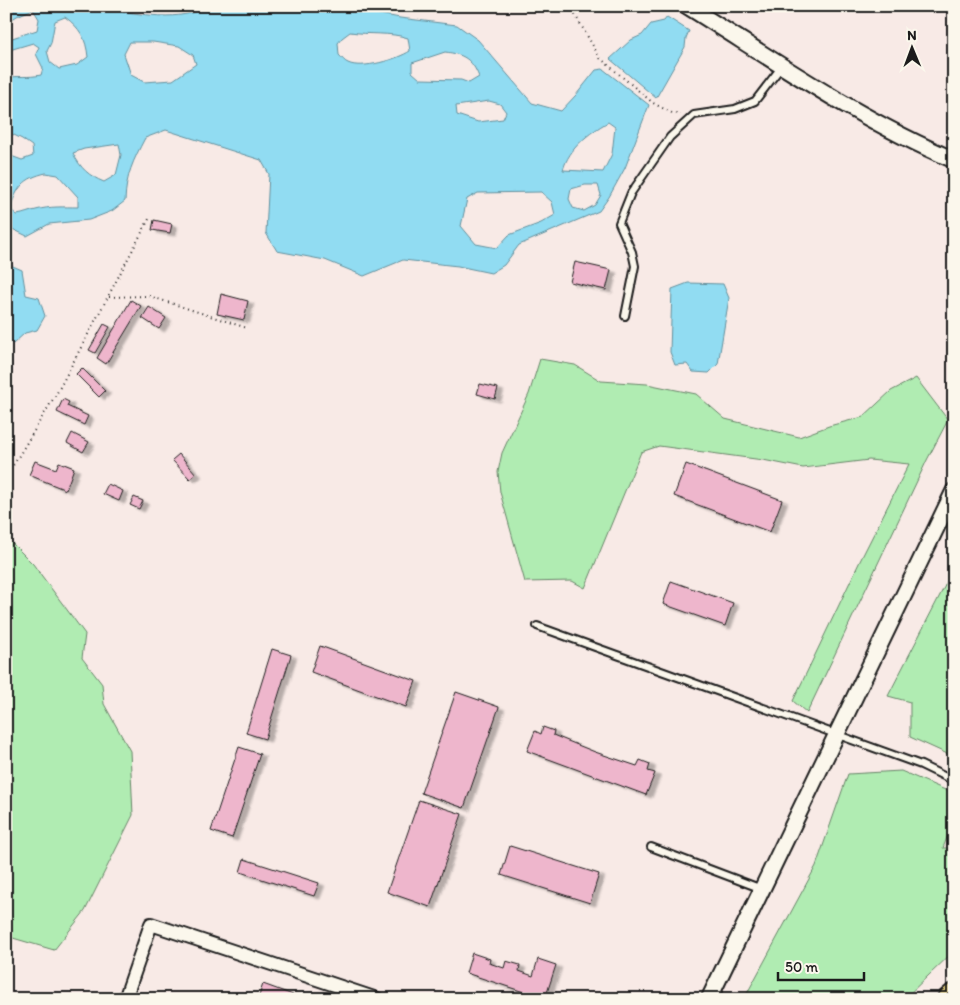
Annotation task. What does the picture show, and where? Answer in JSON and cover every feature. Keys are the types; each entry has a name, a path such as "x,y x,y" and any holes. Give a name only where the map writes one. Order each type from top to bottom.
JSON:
{"highway":[{"path":"948,999 954,994"}],"street":[{"path":"687,6 865,117 917,144 954,160"},
{"path":"709,999 954,491"},
{"path":"125,999 151,924 377,999"}],"lane":[{"path":"625,316 635,266 632,252 619,223 630,193 670,137 694,115 735,109 756,101 782,65"},
{"path":"537,626 921,765 954,781"},
{"path":"651,847 762,889"}],"path":[{"path":"570,6 600,58 653,103 672,113 694,115"},
{"path":"6,472 14,464 58,391 149,219"},
{"path":"108,297 149,296 247,328"}],"green space":[{"path":"540,359 575,365 601,381 647,384 696,394 725,419 799,437 829,426 863,417 891,391 916,378 948,420 927,460 807,713 793,701 909,464 869,460 803,468 763,460 659,446 641,452 585,588 572,581 525,582 500,492 498,472 502,453 529,394"},
{"path":"6,537 33,564 85,634 82,658 102,684 104,704 130,751 133,815 85,911 54,950 6,936"},
{"path":"954,568 954,757 910,737 910,702 888,696"},
{"path":"901,771 950,792 954,819 943,848 954,848 954,951 904,999 744,999 816,866 848,774"}],"water":[{"path":"6,6 108,6 110,9 134,13 173,16 197,11 207,6 338,6 400,18 457,25 478,40 532,103 561,111 596,70 603,69 649,105 625,168 599,211 519,245 504,265 491,273 458,266 403,260 364,276 325,260 277,251 266,233 269,174 261,160 166,130 145,138 131,168 125,201 112,211 89,220 49,224 27,236 6,226 6,144 11,156 22,160 33,156 32,146 6,131 6,78 41,75 43,68 36,54 39,47 33,43 6,51 6,40 37,30 39,19 33,9 6,23","holes":["65,17 75,25 81,34 86,44 88,57 77,65 59,69 50,62 47,51 51,43 55,21","350,32 394,35 408,38 410,51 380,63 354,65 339,55 338,43","130,42 153,42 179,46 193,55 196,64 173,80 144,82 131,75 124,54","445,52 462,56 470,62 479,77 469,83 461,80 420,79 412,72 412,63","489,101 500,104 506,112 503,119 478,122 457,115 456,106","608,122 615,127 612,154 603,172 563,170 575,148 594,131","119,144 121,155 116,175 104,182 99,180 82,167 73,153 84,149","46,173 58,175 78,197 78,207 46,208 17,215 10,209 15,195 22,185 32,178","585,185 598,185 601,195 595,205 584,211 573,208 569,199 571,189","541,192 552,202 555,215 541,223 509,235 497,248 476,244 461,226 467,199 478,193"]},
{"path":"667,17 689,31 685,47 656,98 610,59 631,40 642,35 651,24 664,21"},
{"path":"8,264 22,270 26,295 39,298 45,316 37,330 25,333 13,344 6,337 6,265"},
{"path":"688,283 723,284 729,298 718,364 709,373 693,372 687,364 675,365 670,352 672,289"}],"building":[{"path":"154,220 172,224 170,233 152,230"},
{"path":"575,262 611,270 606,290 570,282"},
{"path":"221,294 248,301 244,320 217,314"},
{"path":"131,300 141,306 106,364 97,358"},
{"path":"149,307 166,318 159,329 142,318"},
{"path":"104,324 110,327 95,353 89,350"},
{"path":"82,368 105,391 99,397 76,374"},
{"path":"480,384 498,388 495,399 477,394"},
{"path":"63,399 69,402 67,406 88,416 84,425 57,412"},
{"path":"72,433 89,442 83,452 67,443"},
{"path":"179,454 196,474 190,479 172,460"},
{"path":"35,461 56,469 59,462 74,468 66,490 29,475"},
{"path":"686,464 782,500 770,532 674,496"},
{"path":"108,484 123,491 119,501 103,494"},
{"path":"134,497 143,501 139,509 130,505"},
{"path":"671,581 733,603 725,626 663,604"},
{"path":"320,646 416,681 406,707 311,672"},
{"path":"272,649 291,655 265,739 246,733"},
{"path":"456,692 499,707 464,808 421,793"},
{"path":"543,727 554,731 553,735 595,752 637,766 640,760 650,764 648,771 655,773 646,795 527,751 535,731 541,734"},
{"path":"239,747 260,754 232,838 211,831"},
{"path":"419,800 462,814 430,907 387,892"},
{"path":"510,846 599,874 590,903 501,875"},
{"path":"244,859 319,883 314,896 240,872"},
{"path":"472,953 490,959 489,963 504,968 506,961 520,965 519,971 533,976 538,959 556,965 545,999 466,973"},
{"path":"263,984 304,999 258,999"}]}
